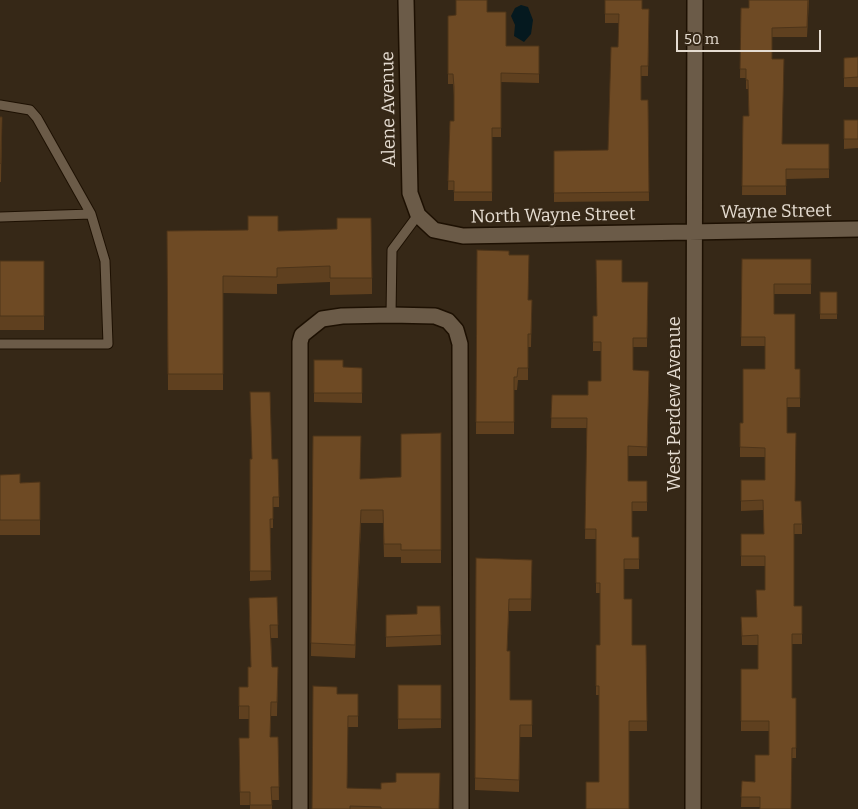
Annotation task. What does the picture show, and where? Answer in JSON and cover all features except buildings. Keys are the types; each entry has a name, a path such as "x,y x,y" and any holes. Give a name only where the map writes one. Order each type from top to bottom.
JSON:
{"street":[{"name":"Alene Avenue","path":"406,0 410,193 418,215"},
{"name":"West Perdew Avenue","path":"693,809 695,0"},
{"name":"North Wayne Street","path":"418,215 434,230 463,236 694,232"},
{"name":"Wayne Street","path":"694,232 858,229"},
{"path":"300,809 300,342 302,335 322,319 390,315 435,316 448,321 456,330 460,344 461,809"}],"lane":[{"path":"0,105 30,110 34,114 91,214 105,261 108,344 0,344"},
{"path":"0,217 91,214"},
{"path":"390,315 392,250 418,215"}],"water":[{"path":"521,5 528,7 533,20 531,34 524,42 514,36 515,25 511,16 515,8"}]}
